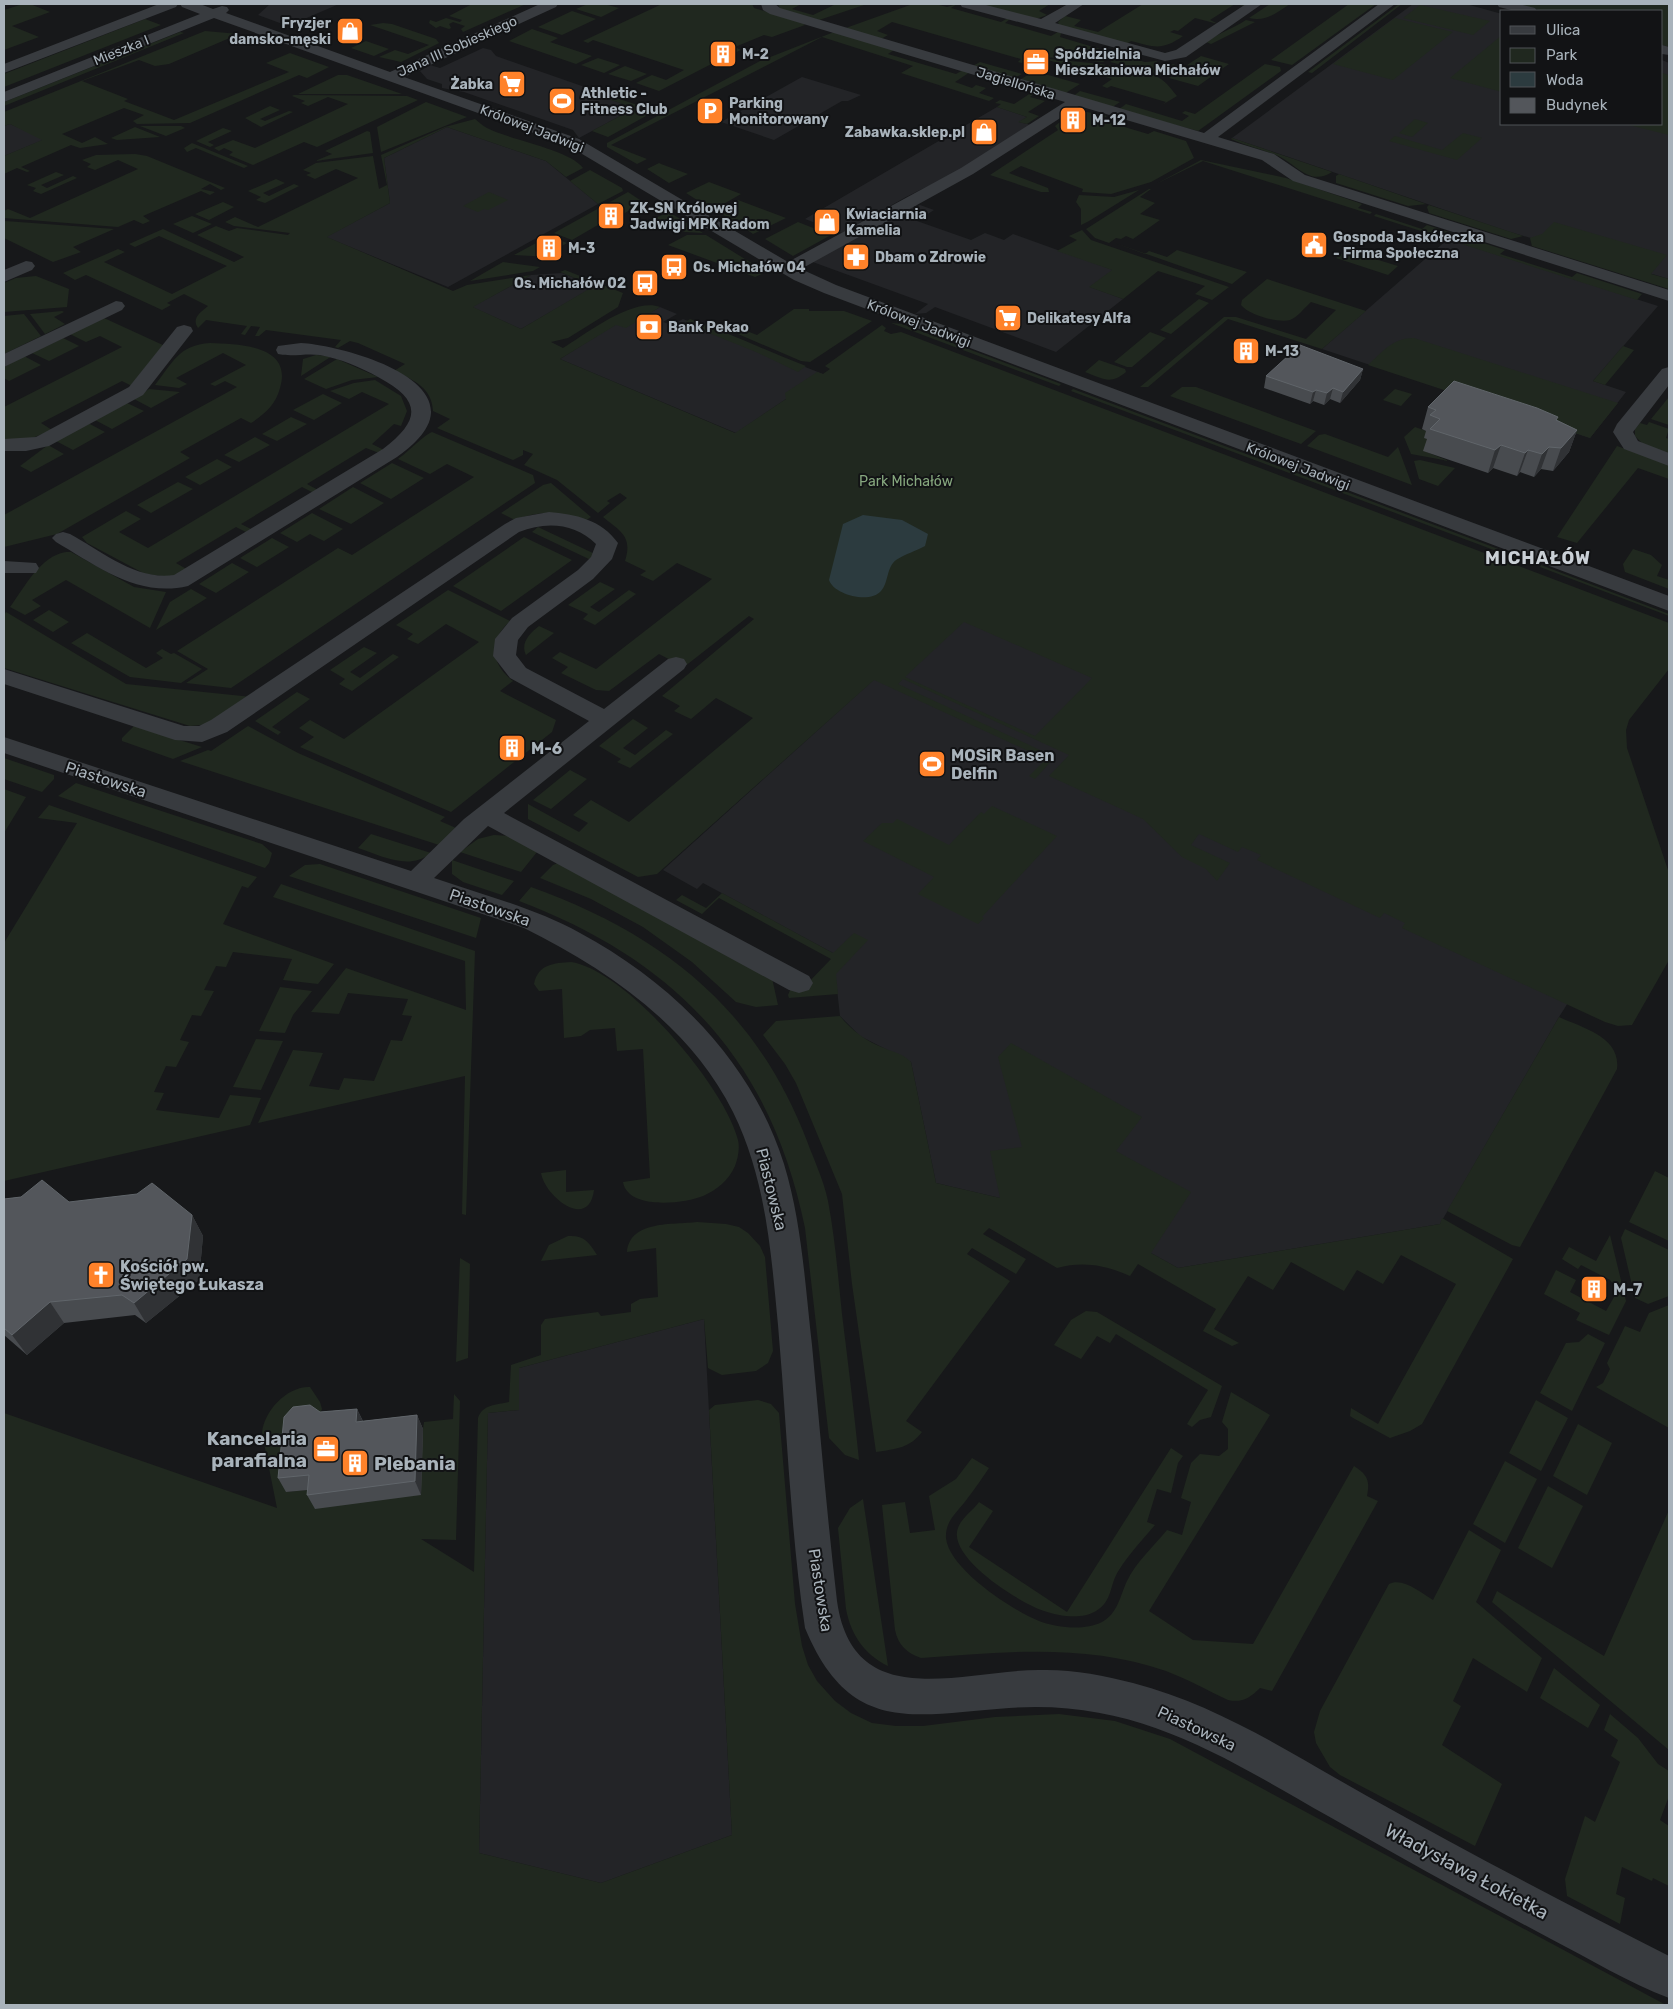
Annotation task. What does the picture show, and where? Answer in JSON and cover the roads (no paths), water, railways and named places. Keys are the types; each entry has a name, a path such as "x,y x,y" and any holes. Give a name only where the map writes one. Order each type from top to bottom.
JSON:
{"street":[{"name":"Mieszka I","path":"4,69 171,4"},
{"name":"Królowej Jadwigi","path":"187,4 579,145 810,281 1669,604"},
{"name":"Mieszka I","path":"4,97 237,4"},
{"name":"Jana III Sobieskiego","path":"391,76 551,4"},
{"path":"967,4 1154,56 1170,57 1180,54 1255,4"},
{"path":"1042,25 1078,4"},
{"path":"1206,139 1388,4"},
{"path":"1504,4 1526,10"},
{"name":"Jagiellońska","path":"768,5 775,11 1268,157 1299,178 1669,296"},
{"path":"788,269 967,171 1077,101"},
{"path":"4,277 26,266"},
{"path":"4,361 116,306"},
{"path":"4,445 42,442 131,395 145,383 184,331"},
{"path":"63,538 146,582 162,584 180,581 390,453 404,442 414,430 422,410 421,403 418,396 407,385 336,352 301,348 286,350"},
{"path":"1669,373 1623,432 1631,444 1669,460"},
{"path":"4,676 183,734 202,734 219,726 512,528 534,519 560,518 580,525 604,538 607,543 606,554 596,567 519,623 505,640 503,653 508,664 518,673 605,720"},
{"path":"4,567 28,568"},
{"path":"416,881 486,814 676,664"},
{"name":"Piastowska","path":"4,745 525,918 601,955 644,986 703,1044 736,1091 762,1144 782,1221 799,1379 819,1605 823,1628 831,1646 846,1668 867,1685 900,1698 922,1698 1038,1688 1072,1690 1111,1696 1181,1718 1266,1762"},
{"path":"486,814 799,984"},
{"name":"Władysława Łokietka","path":"1266,1762 1404,1838 1669,1978"}],"water":[{"path":"863,515 902,520 928,534 925,546 896,560 889,571 884,587 876,595 869,597 845,594 832,585 829,580 843,524"}],"place":[{"name":"Fryzjer damsko-męski","path":"350,31"},
{"name":"M-2","path":"723,54"},
{"name":"Spółdzielnia Mieszkaniowa Michałów","path":"1036,62"},
{"name":"Żabka","path":"512,84"},
{"name":"Athletic - Fitness Club","path":"562,101"},
{"name":"Parking Monitorowany","path":"710,111"},
{"name":"M-12","path":"1073,120"},
{"name":"Zabawka.sklep.pl","path":"984,132"},
{"name":"ZK-SN Królowej Jadwigi MPK Radom","path":"611,216"},
{"name":"Kwiaciarnia Kamelia","path":"827,222"},
{"name":"Gospoda Jaskółeczka - Firma Społeczna","path":"1314,245"},
{"name":"M-3","path":"549,248"},
{"name":"Dbam o Zdrowie","path":"856,257"},
{"name":"Os. Michałów 04","path":"674,267"},
{"name":"Os. Michałów 02","path":"645,283"},
{"name":"Delikatesy Alfa","path":"1008,318"},
{"name":"Bank Pekao","path":"649,327"},
{"name":"M-13","path":"1246,351"},
{"name":"M-6","path":"512,748"},
{"name":"MOSiR Basen Delfin","path":"932,764"},
{"name":"Kościół pw. Świętego Łukasza","path":"101,1275"},
{"name":"M-7","path":"1594,1289"},
{"name":"Kancelaria parafialna","path":"326,1449"},
{"name":"Plebania","path":"355,1463"}],"district":[{"name":"MICHAŁÓW","path":"1538,558"}],"park label":[{"name":"Park Michałów","path":"906,481"}]}
